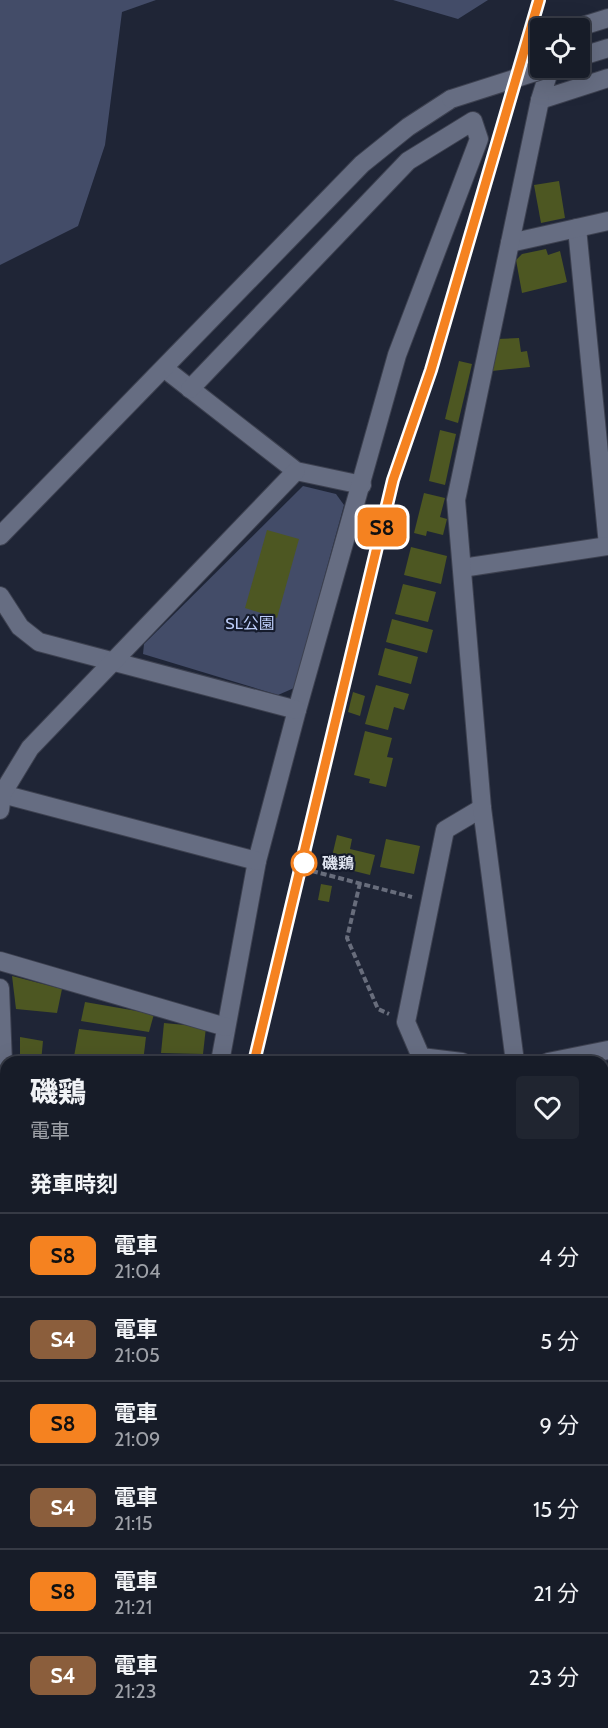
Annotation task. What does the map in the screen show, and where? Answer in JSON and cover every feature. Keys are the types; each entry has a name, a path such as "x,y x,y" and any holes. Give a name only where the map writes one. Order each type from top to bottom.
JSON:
{"street":[{"path":"590,24 608,18"},
{"path":"590,54 608,48"},
{"path":"0,536 362,164 408,127 451,99 530,74"},
{"path":"513,1056 482,808 456,500 546,78"},
{"path":"540,100 608,78"},
{"path":"190,388 408,161 473,121 479,139 397,355 297,710 257,861 221,1056"},
{"path":"510,243 608,221"},
{"path":"462,568 608,545 600,369 577,228"},
{"path":"165,369 296,471 362,485"},
{"path":"257,861 1,802 30,748 296,471"},
{"path":"0,596 20,627 39,642 297,710"},
{"path":"421,1056 406,1022 445,830 482,808"},
{"path":"0,961 226,1027"},
{"path":"0,988 3,1056"},
{"path":"578,1056 608,1050"}],"path":[{"path":"312,871 431,902"},
{"path":"360,883 347,938 378,1010 406,1022"}],"green space":[{"path":"0,0 156,0 122,12 105,145 78,226 0,265"},
{"path":"393,0 488,0 458,19"},
{"name":"SL公園","path":"303,486 336,494 344,505 294,688 278,695 143,654 144,644"}],"building":[{"path":"559,181 565,218 541,223 534,185"},
{"path":"546,249 548,255 560,251 567,282 522,293 516,260 522,254"},
{"path":"519,338 521,352 527,351 530,367 492,371 497,339"},
{"path":"459,361 472,364 458,423 445,419"},
{"path":"440,430 456,434 445,485 429,481"},
{"path":"424,493 445,498 440,517 447,519 443,535 427,531 426,536 414,533"},
{"path":"267,530 299,539 277,618 245,608"},
{"path":"411,547 447,556 441,584 404,575"},
{"path":"403,584 436,592 428,622 395,614"},
{"path":"392,619 433,630 427,653 386,642"},
{"path":"385,648 418,657 411,684 378,675"},
{"path":"376,685 409,694 404,710 394,707 388,730 365,724"},
{"path":"353,692 365,696 360,716 348,712"},
{"path":"365,731 392,738 387,757 393,758 386,787 369,783 370,779 354,775"},
{"path":"337,835 352,839 350,849 375,855 370,875 330,865"},
{"path":"386,839 420,846 414,874 380,867"},
{"path":"321,884 332,886 329,902 318,900"},
{"path":"12,976 62,989 57,1013 16,1009"},
{"path":"85,1002 154,1014 149,1032 81,1021"},
{"path":"164,1023 206,1027 203,1054 161,1053"},
{"path":"79,1029 146,1037 144,1056 74,1056"},
{"path":"20,1037 43,1041 42,1056 20,1056"}],"railway":[{"path":"255,1056 393,480 431,370 539,0"}],"train":[{"name":"S8","path":"256,1056 304,863 393,480 431,370 495,143 539,0"}],"place":[{"name":"磯鶏","path":"304,863"}]}
